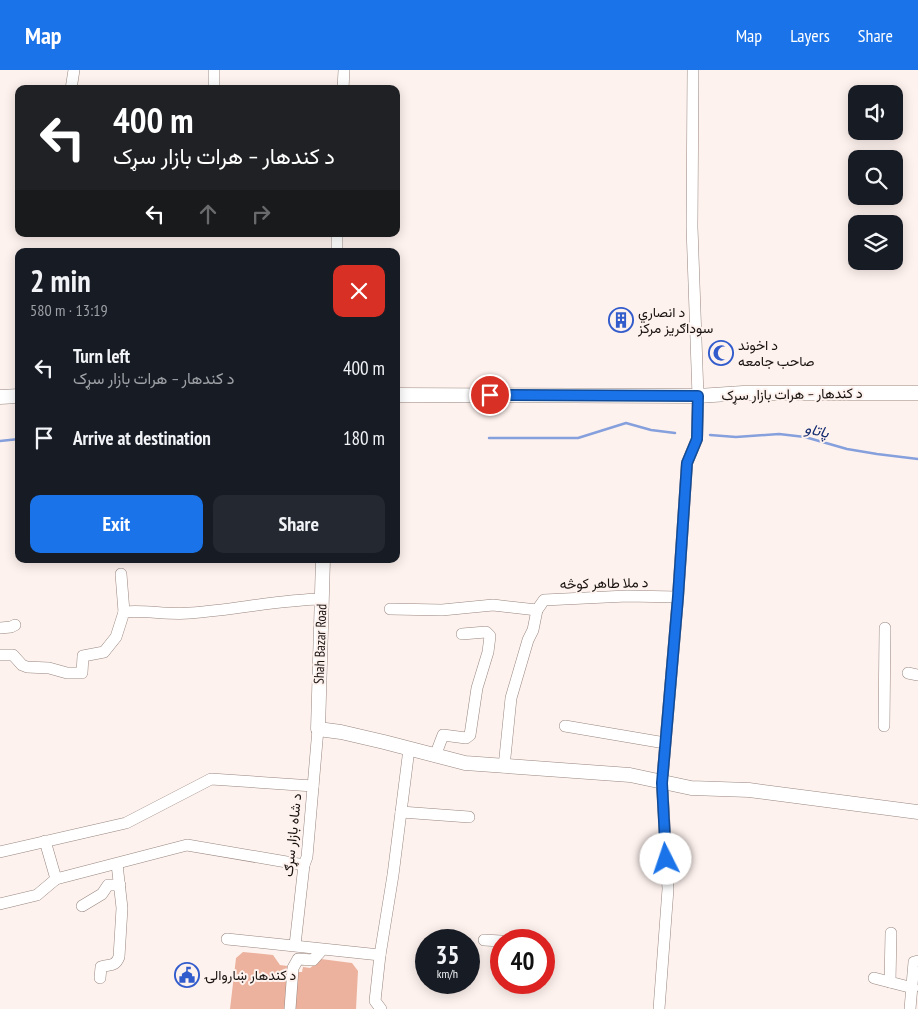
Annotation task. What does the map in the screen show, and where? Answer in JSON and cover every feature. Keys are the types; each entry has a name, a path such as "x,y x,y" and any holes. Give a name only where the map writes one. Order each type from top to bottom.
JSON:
{"main road":[{"name":"د کندهار – هرات بازار سړک","path":"400,395 698,396 743,393 918,393"},
{"path":"0,397 15,396"},
{"name":"Shah Bazar Road","path":"318,729 323,563"},
{"path":"318,729 341,732 465,763 630,776 691,788 749,790 918,812"}],"street":[{"path":"72,85 74,70"},
{"path":"214,70 214,85"},
{"path":"343,85 344,70"},
{"path":"660,1009 668,889 662,783 687,463 697,439 698,396 692,227 693,70"},
{"path":"0,655 13,655 22,666 49,668 67,673 82,672 83,656 104,652 116,637 124,612 121,574"},
{"name":"د ملا طاهر کوڅه","path":"538,610 544,600 627,596 678,597"},
{"path":"124,612 187,613 299,599 321,599"},
{"path":"390,609 442,610 493,605 538,610 511,698 504,767"},
{"path":"0,628 15,625"},
{"path":"884,726 885,628"},
{"path":"435,756 444,735 466,738 470,735 477,688 488,652 490,636 486,632 462,634"},
{"path":"565,726 665,743"},
{"name":"د شاه بازار سړګ","path":"295,945 304,865 307,857 318,729"},
{"path":"381,1009 375,1001 409,749"},
{"path":"0,852 126,823 211,779 313,786"},
{"path":"401,812 469,817"},
{"path":"45,841 56,879"},
{"path":"0,904 37,895 56,879 187,845 304,865"},
{"path":"100,978 101,967 113,966 120,957 122,908 116,864"},
{"path":"82,906 102,894 108,885 120,885"},
{"path":"890,982 891,933"},
{"path":"227,939 380,955"},
{"path":"484,940 490,940"},
{"path":"290,1009 294,968 298,959 313,960 321,951"},
{"path":"910,1009 915,983 914,962 918,961"},
{"path":"874,978 890,982 915,983"}],"shaded area":[{"path":"243,952 273,955 280,965 295,967 296,972 302,972 303,967 310,968 321,959 352,963 358,971 356,1009 230,1009 236,958"}],"waterway":[{"path":"489,438 578,438 626,423 651,430 675,433"},
{"name":"پاتاو","path":"710,435 736,437 779,434 805,437 847,449 918,459"},
{"path":"0,441 15,439"}],"place":[{"name":"د انصاري سوداګریز مرکز","path":"621,320"},
{"name":"د اخوند صاحب جامعه","path":"721,353"},
{"name":"د کندهار ښاروالۍ","path":"187,975"}],"route":[{"path":"490,395 698,396 697,439 687,463 662,783 661,798 666,859"}]}
